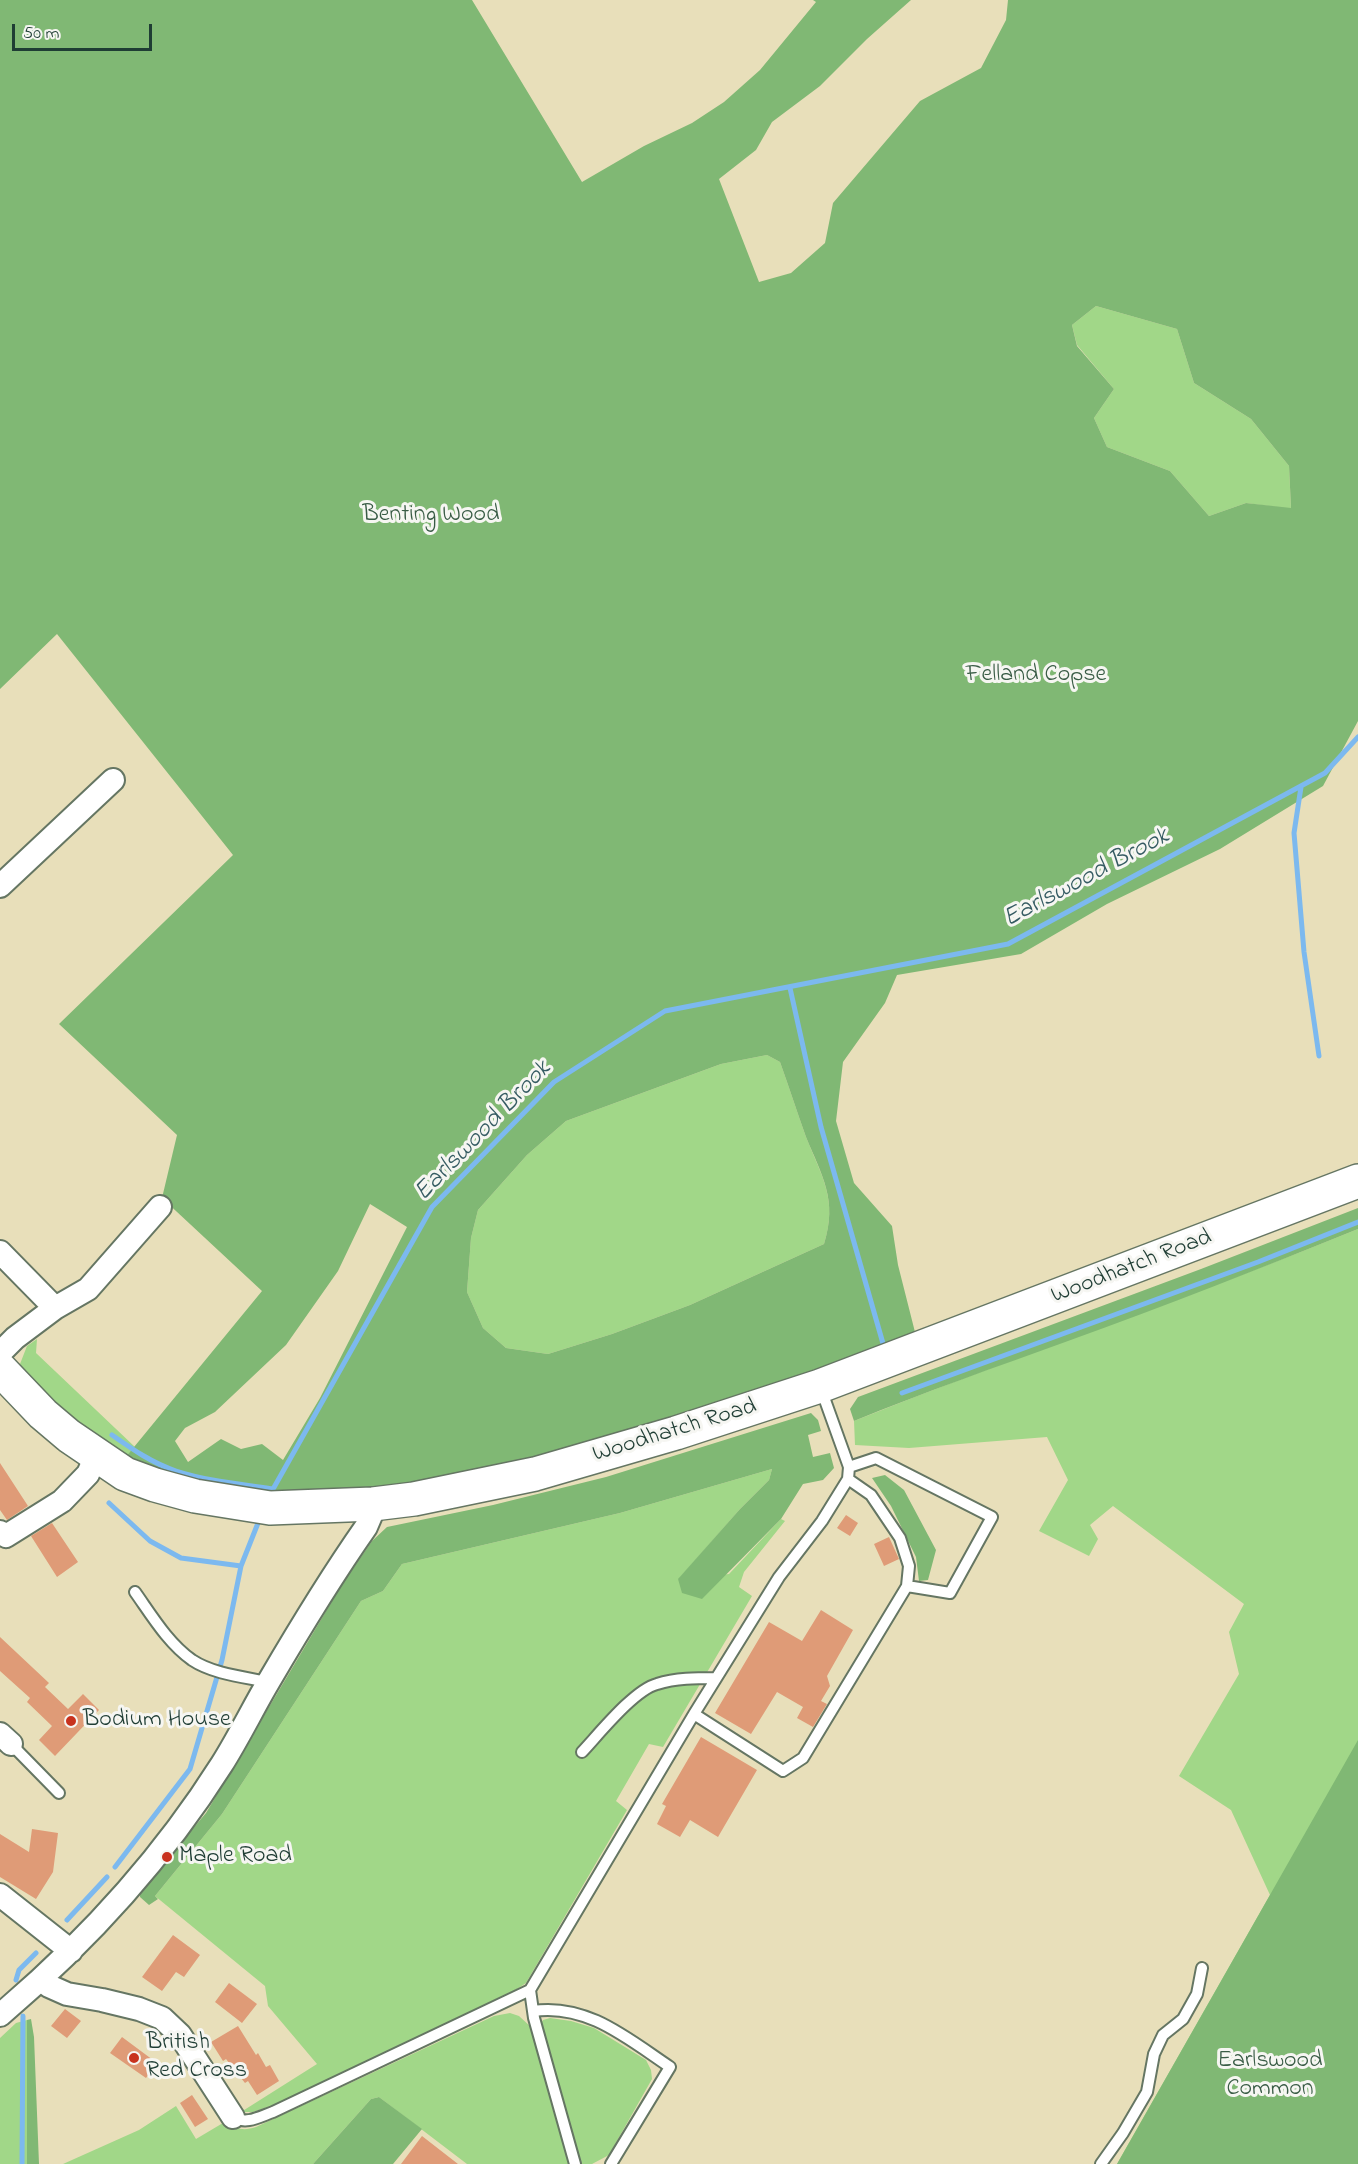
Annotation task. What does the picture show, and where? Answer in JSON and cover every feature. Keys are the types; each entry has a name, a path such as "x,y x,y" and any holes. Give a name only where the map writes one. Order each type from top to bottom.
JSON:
{"main road":[{"name":"Woodhatch Road","path":"0,1369 43,1414 96,1456 125,1474 155,1485 195,1496 259,1506 372,1504 446,1494 535,1474 676,1433 820,1386 1358,1181"}],"street":[{"path":"0,885 113,780"},
{"path":"0,1353 15,1338 55,1308 88,1289 160,1207"},
{"path":"0,1252 55,1308"},
{"path":"3,1534 62,1501 88,1474 96,1456"},
{"path":"0,2015 41,1980 116,1903 184,1817 222,1763 268,1682 342,1561 366,1527 372,1513 372,1504"},
{"path":"0,1895 71,1951"},
{"path":"41,1980 66,1994 102,2000 162,2018 180,2035 233,2117"}],"lane":[{"path":"233,2117 240,2122 254,2120 273,2112 530,1990 716,1678 779,1577 822,1521 848,1479 849,1467 820,1386"},
{"path":"849,1467 876,1458 992,1517 950,1593 908,1586"},
{"path":"694,1714 783,1771 803,1758 908,1586 909,1566 900,1538 871,1496 848,1479"},
{"path":"135,1592 168,1638 193,1660 227,1674 268,1682"},
{"path":"582,1752 632,1700 654,1684 685,1678 716,1678"},
{"path":"5,1739 59,1793"},
{"path":"1101,2164 1123,2133 1147,2092 1154,2054 1162,2035 1183,2019 1197,1994 1202,1968"},
{"path":"530,1990 533,2011 575,2164"},
{"path":"533,2011 550,2009 603,2022 670,2067 611,2164"}],"green space":[{"path":"0,0 472,0 582,182 644,146 692,123 724,102 760,70 816,2 813,0 911,0 867,39 820,86 772,122 756,150 719,179 759,282 791,273 825,243 833,203 920,101 981,68 1006,20 1008,0 1358,0 1358,721 1323,786 1220,849 1107,904 1021,954 897,975 885,1003 843,1062 836,1121 854,1183 892,1226 898,1265 917,1340 481,1479 360,1497 232,1492 125,1458 262,1291 162,1198 177,1135 59,1024 233,855 57,634 0,689","holes":["1096,306 1177,329 1194,383 1251,419 1289,466 1291,508 1246,503 1209,516 1170,471 1107,447 1094,418 1114,389 1077,346 1072,325","767,1055 780,1062 829,1201 828,1228 824,1244 690,1305 612,1334 548,1354 506,1348 483,1328 467,1292 471,1238 478,1210 527,1155 566,1121 721,1064","370,1204 407,1227 320,1398 283,1460 262,1444 241,1449 221,1439 188,1462 175,1441 185,1428 215,1412 286,1345 338,1271"]},
{"path":"1096,306 1177,329 1194,383 1251,419 1289,466 1291,509 1246,503 1209,516 1170,471 1107,447 1094,418 1114,389 1077,345 1072,325"},
{"path":"767,1055 780,1062 826,1189 829,1214 824,1244 690,1305 612,1334 548,1354 506,1348 483,1328 467,1292 471,1238 478,1210 527,1155 566,1121 721,1064"},
{"path":"1358,1208 1358,1229 1104,1328 854,1421 850,1409 858,1397"},
{"path":"1358,1229 1358,2164 1117,2164 1270,1895 1231,1810 1179,1776 1239,1674 1229,1632 1244,1604 1113,1506 1090,1525 1098,1539 1089,1556 1039,1531 1068,1480 1047,1437 909,1448 855,1445 854,1421"},
{"path":"37,1339 36,1353 135,1447 125,1458 105,1445 30,1381 20,1364 27,1346"},
{"path":"811,1413 818,1420 821,1431 808,1435 813,1457 830,1453 834,1468 823,1480 803,1484 781,1519 702,1599 682,1593 678,1579 769,1480 772,1469 620,1513 402,1564 383,1591 361,1601 222,1814 155,1896 158,1899 149,1905 140,1897 140,1891 206,1813 341,1586 372,1541 387,1527 493,1505 606,1477"},
{"path":"772,1469 769,1480 740,1509 678,1580 729,1574 781,1519 785,1521 744,1572 739,1587 752,1596 663,1747 649,1744 616,1801 627,1810 526,1983 279,2103 253,2112 241,2112 317,2064 268,2006 265,1986 155,1896 222,1814 361,1601 383,1591 402,1564 620,1513"},
{"path":"885,1475 904,1490 936,1550 928,1580 919,1581 916,1557 891,1506 872,1478"},
{"name":"Earlswood Common","path":"1358,1740 1358,2164 1117,2164"},
{"path":"510,2013 519,2016 531,2027 569,2164 467,2164 379,2097 371,2099 313,2164 63,2164 139,2130 176,2106 196,2139 228,2120 240,2129 256,2127 494,2016"},
{"path":"550,2018 594,2028 646,2060 651,2070 652,2079 609,2155 592,2164 579,2164 540,2025 543,2020"},
{"path":"31,2019 34,2037 39,2164 27,2164 27,2020"},
{"path":"27,2020 27,2164 0,2164 0,2038 16,2023"},
{"path":"379,2097 422,2129 393,2164 313,2164 371,2099"}],"building":[{"path":"0,1463 28,1506 7,1520 0,1510"},
{"path":"846,1515 858,1523 850,1536 837,1528"},
{"path":"52,1523 78,1562 57,1577 31,1536"},
{"path":"889,1537 899,1559 884,1566 874,1544"},
{"path":"821,1610 853,1630 827,1676 830,1686 821,1701 827,1704 813,1727 797,1718 803,1707 777,1692 751,1734 715,1713 769,1622 802,1641"},
{"name":"Bodium House","path":"0,1637 49,1683 45,1687 68,1709 83,1694 99,1710 55,1756 39,1740 52,1726 27,1702 30,1698 0,1671"},
{"path":"701,1737 757,1770 718,1837 690,1820 680,1837 657,1824 666,1806 662,1804"},
{"path":"32,1829 58,1833 53,1872 36,1899 0,1877 0,1834 29,1852"},
{"path":"173,1935 200,1955 184,1977 176,1972 162,1991 142,1977"},
{"path":"229,1983 257,2004 242,2023 215,2002"},
{"path":"65,2009 81,2021 67,2038 51,2026"},
{"path":"238,2026 256,2055 258,2053 266,2067 270,2065 279,2081 257,2095 248,2081 245,2083 226,2059 223,2061 211,2042"},
{"name":"British Red Cross","path":"122,2037 157,2063 146,2078 110,2053"},
{"path":"192,2095 208,2119 195,2127 180,2103"},
{"path":"422,2136 458,2164 401,2164"}],"waterway":[{"name":"Earlswood Brook","path":"268,1498 432,1207 554,1082 665,1011 1008,944 1325,773 1358,737"},
{"path":"1301,787 1294,833 1304,952 1319,1056"},
{"path":"790,988 821,1127 884,1347"},
{"path":"902,1393 1258,1262 1358,1222"},
{"path":"112,1435 150,1460 167,1468 212,1480 272,1489"},
{"path":"109,1503 150,1541 181,1558 241,1566"},
{"name":"Earlswood Brook","path":"115,1867 190,1769 222,1660 241,1566 260,1518"},
{"path":"67,1920 107,1877"},
{"path":"16,1980 19,1970 36,1953"},
{"path":"22,2164 23,2016"}],"place":[{"name":"Bodium House","path":"71,1721"},
{"name":"Maple Road","path":"167,1857"},
{"name":"British Red Cross","path":"134,2058"}],"park label":[{"name":"Benting Wood","path":"431,516"},
{"name":"Felland Copse","path":"1036,676"}]}
